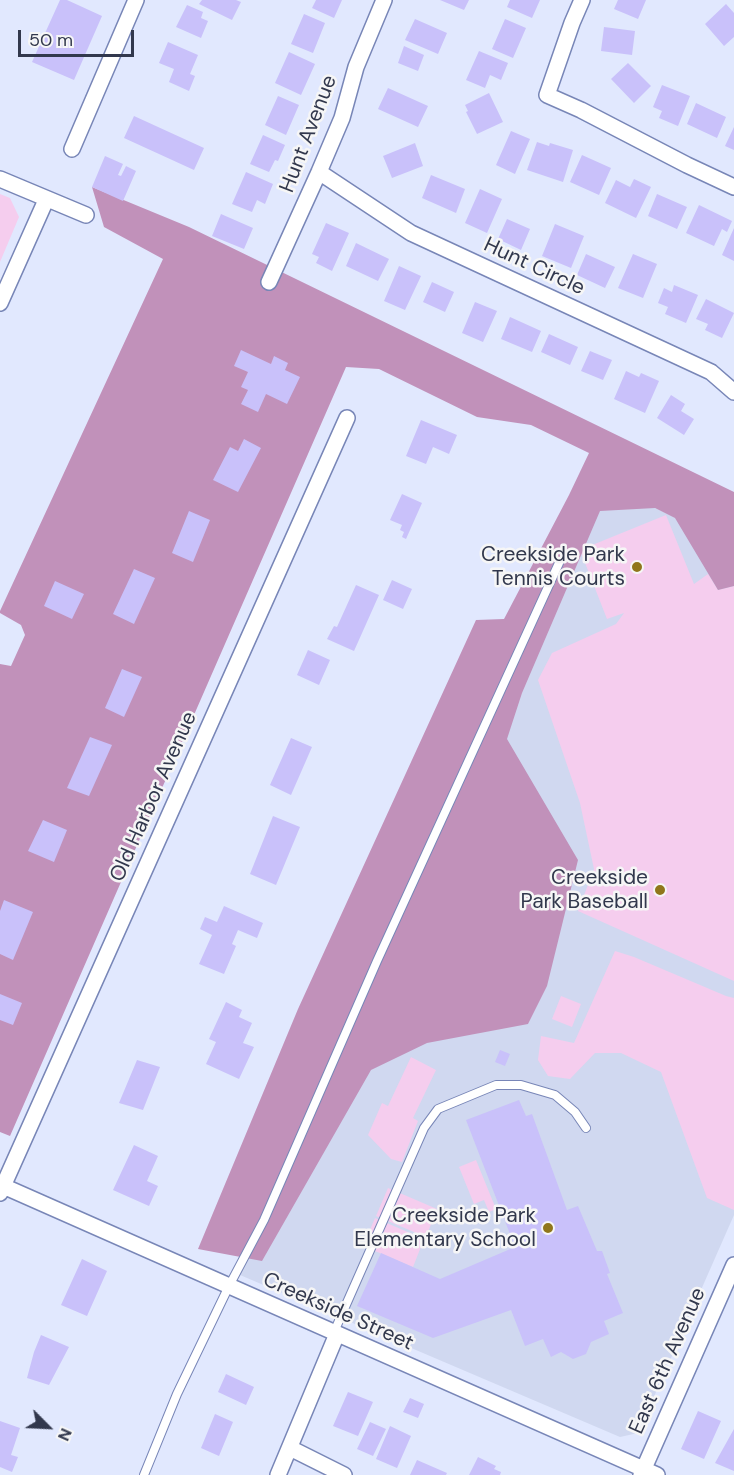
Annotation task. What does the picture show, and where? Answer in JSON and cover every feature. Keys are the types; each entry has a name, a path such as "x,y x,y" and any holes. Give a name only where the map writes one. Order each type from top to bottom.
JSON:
{"street":[{"path":"72,149 136,0"},
{"name":"Hunt Avenue","path":"269,282 320,172 342,118 356,67 384,0"},
{"path":"582,0 547,95 734,187"},
{"name":"Hunt Circle","path":"320,172 411,233 711,372 734,392"},
{"path":"0,179 86,215"},
{"path":"0,303 46,200"},
{"name":"Old Harbor Avenue","path":"1,1190 347,418"},
{"name":"Creekside Street","path":"1,1190 229,1286 647,1473"},
{"name":"East 6th Avenue","path":"647,1473 734,1265"},
{"path":"278,1475 335,1333"},
{"path":"290,1448 344,1475"}],"lane":[{"path":"144,1475 177,1394 264,1220 382,950 559,563"},
{"path":"335,1333 424,1128 438,1109 496,1085 520,1085 555,1095 575,1112 586,1128"}],"shaded area":[{"path":"92,187 189,227 734,492 734,586 718,590 675,518 655,508 600,511 522,693 507,739 578,860 547,986 528,1024 427,1043 371,1070 262,1261 198,1249 298,1009 476,620 504,619 589,453 531,425 477,417 379,369 346,367 10,1136 0,1132 0,664 11,666 25,635 21,625 0,611 163,259 104,227"},
{"path":"0,194 10,198 19,217 0,262"},
{"path":"591,479 734,544 734,1215 638,1433 620,1437 233,1272"},
{"path":"666,515 694,584 708,574 718,590 734,586 734,981 578,911 594,869 580,803 538,680 552,653 616,624 624,613 607,619 580,550"},
{"path":"615,951 734,998 734,1210 707,1198 661,1072 621,1053 595,1053 570,1079 548,1076 538,1060 541,1036 574,1043"},
{"path":"561,996 581,1004 572,1027 552,1019"},
{"path":"411,1057 436,1070 413,1118 418,1121 402,1162 391,1159 368,1135 382,1103 388,1106"},
{"path":"476,1160 496,1209 489,1212 484,1200 474,1204 459,1167"},
{"path":"388,1188 437,1209 426,1237 376,1216"},
{"path":"375,1218 424,1239 413,1267 363,1246"}],"building":[{"path":"60,0 67,0 102,16 74,80 32,62"},
{"path":"202,0 241,2 232,20 199,4"},
{"path":"316,0 342,0 334,18 312,8"},
{"path":"440,0 469,0 464,10"},
{"path":"510,0 540,0 532,18 507,7"},
{"path":"618,0 646,0 638,19 614,9"},
{"path":"726,4 734,13 734,37 724,46 705,24"},
{"path":"187,5 203,12 201,18 208,21 201,38 176,27"},
{"path":"304,14 325,23 313,53 291,44"},
{"path":"415,19 447,33 438,54 405,40"},
{"path":"505,19 526,28 513,58 492,49"},
{"path":"604,27 635,31 632,55 601,51"},
{"path":"168,42 198,55 190,74 195,76 189,91 169,82 174,69 159,63"},
{"path":"404,46 424,55 418,71 398,63"},
{"path":"479,51 508,63 501,80 490,75 485,88 466,80"},
{"path":"289,52 315,64 301,95 275,83"},
{"path":"628,63 651,86 634,103 611,79"},
{"path":"662,85 690,96 678,126 659,118 662,111 653,107"},
{"path":"388,88 428,106 418,127 378,109"},
{"path":"489,93 503,122 477,134 465,105"},
{"path":"278,96 299,105 286,135 265,125"},
{"path":"696,103 726,117 717,138 687,124"},
{"path":"134,116 204,148 194,170 124,138"},
{"path":"734,127 734,150 725,146"},
{"path":"511,131 530,139 515,174 496,165"},
{"path":"263,135 285,145 278,161 275,160 269,172 250,164"},
{"path":"537,142 549,146 550,143 573,150 563,182 527,170"},
{"path":"415,143 423,166 392,178 383,156"},
{"path":"582,155 611,168 599,195 570,182"},
{"path":"105,156 123,164 118,175 121,176 126,166 136,171 123,201 92,187"},
{"path":"246,172 273,184 265,204 257,200 252,212 232,204"},
{"path":"431,175 465,189 456,213 422,198"},
{"path":"634,179 651,187 636,218 605,203 616,180 630,187"},
{"path":"480,189 502,199 487,233 465,223"},
{"path":"657,194 687,207 677,229 648,216"},
{"path":"699,205 732,221 727,232 722,229 714,246 686,233"},
{"path":"221,214 253,228 244,249 212,236"},
{"path":"507,219 530,229 521,250 498,239"},
{"path":"326,223 349,233 332,271 316,263 319,257 312,254"},
{"path":"555,224 584,236 571,268 542,256"},
{"path":"734,228 734,261 722,255"},
{"path":"356,243 389,259 378,281 346,266"},
{"path":"586,254 615,267 605,288 577,275"},
{"path":"633,254 657,264 643,298 618,288"},
{"path":"399,266 421,276 405,310 384,301"},
{"path":"432,282 454,292 445,312 423,302"},
{"path":"674,285 698,295 686,323 665,314 668,307 658,303 664,288 672,292"},
{"path":"706,299 734,313 722,338 705,330 708,324 696,319"},
{"path":"475,302 497,311 483,342 462,333"},
{"path":"510,317 541,331 532,352 501,339"},
{"path":"549,334 578,347 570,365 541,352"},
{"path":"241,350 271,364 274,356 288,363 285,370 300,377 287,404 266,394 258,412 241,404 248,390 241,387 248,372 234,366"},
{"path":"590,351 612,360 603,380 581,371"},
{"path":"626,371 639,377 641,373 659,381 645,413 614,399"},
{"path":"671,395 685,404 681,411 694,419 684,435 657,418"},
{"path":"421,420 457,435 449,454 433,447 426,464 406,456"},
{"path":"244,439 261,448 238,492 213,480 230,447 238,451"},
{"path":"402,494 422,503 406,539 402,537 404,532 400,530 402,525 390,520"},
{"path":"189,511 210,520 193,562 172,553"},
{"path":"134,569 155,578 134,624 113,614"},
{"path":"392,580 412,589 403,609 383,600"},
{"path":"55,581 84,594 72,619 44,606"},
{"path":"356,585 379,595 354,651 327,639 334,626 337,627"},
{"path":"308,650 330,660 319,685 297,675"},
{"path":"122,669 142,677 124,717 105,708"},
{"path":"90,737 112,745 89,796 67,788"},
{"path":"291,738 312,747 291,795 270,785"},
{"path":"273,816 300,827 276,885 250,874"},
{"path":"43,820 67,830 54,862 28,851"},
{"path":"4,900 33,912 13,960 0,954 0,911"},
{"path":"224,906 263,923 257,938 238,930 232,944 236,946 224,974 199,964 212,935 200,929 205,917 217,922"},
{"path":"0,994 22,1003 13,1025 0,1020"},
{"path":"226,1002 242,1010 239,1017 252,1023 243,1043 254,1047 239,1079 206,1064 216,1042 209,1039"},
{"path":"500,1050 510,1054 505,1066 495,1062"},
{"path":"137,1060 160,1067 143,1110 119,1103"},
{"name":"Creekside Park Elementary School","path":"519,1100 526,1116 532,1114 567,1210 578,1206 597,1251 602,1251 610,1273 607,1274 623,1313 604,1321 609,1334 591,1342 586,1354 573,1359 561,1352 551,1357 543,1339 525,1346 511,1310 433,1338 357,1306 381,1253 440,1279 515,1247 466,1120"},
{"path":"134,1145 158,1156 147,1181 158,1186 149,1206 113,1190"},
{"path":"82,1259 107,1271 87,1316 61,1305"},
{"path":"41,1335 69,1347 49,1385 27,1378"},
{"path":"226,1374 254,1387 246,1405 218,1392"},
{"path":"348,1392 373,1402 358,1436 333,1426"},
{"path":"410,1398 424,1404 418,1418 403,1412"},
{"path":"698,1411 721,1421 704,1459 681,1449"},
{"path":"215,1414 233,1422 219,1456 201,1448"},
{"path":"0,1421 20,1428 11,1455 18,1457 12,1472 0,1467"},
{"path":"370,1422 386,1429 373,1456 357,1449"},
{"path":"390,1426 411,1436 397,1468 376,1459"},
{"path":"734,1429 734,1471 715,1463"},
{"path":"478,1457 496,1466 494,1469 501,1472 500,1475 469,1475"},
{"path":"417,1460 447,1473 446,1475 410,1475"}],"place":[{"name":"Creekside Park Tennis Courts","path":"637,567"},
{"name":"Creekside Park Baseball","path":"660,890"},
{"name":"Creekside Park Elementary School","path":"548,1228"}]}
